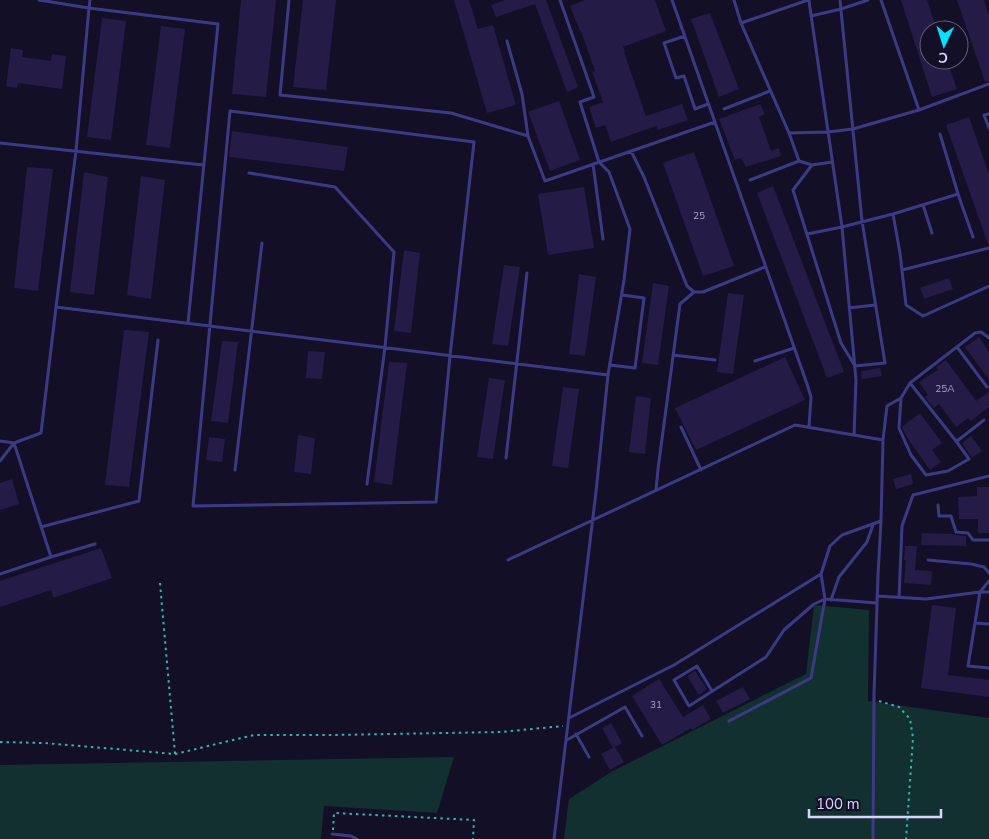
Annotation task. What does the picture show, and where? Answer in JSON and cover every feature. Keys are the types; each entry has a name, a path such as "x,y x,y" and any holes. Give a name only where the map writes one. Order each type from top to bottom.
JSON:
{"lane":[{"path":"39,0 218,24 188,323"},
{"path":"0,441 14,443 40,433 76,151 90,0"},
{"path":"289,0 280,95 451,114 528,136"},
{"path":"554,839 608,375 622,295 630,229 609,172 599,162 580,102 594,97 560,0"},
{"path":"672,0 811,397 809,427"},
{"path":"734,0 741,23 789,133 799,161"},
{"path":"741,23 808,0 842,227 856,380 854,435"},
{"path":"840,0 862,221 885,363 855,366"},
{"path":"811,16 868,0"},
{"path":"881,0 919,110"},
{"path":"685,36 664,44 676,78 684,76 696,109 708,104"},
{"path":"507,41 522,94 528,136 545,181 715,122"},
{"path":"789,133 853,129 919,110 989,84"},
{"path":"724,109 770,91"},
{"path":"230,111 474,142 436,502 193,506 210,326 230,111"},
{"path":"989,114 984,115 989,128"},
{"path":"940,134 973,237"},
{"path":"0,143 203,165"},
{"path":"631,151 644,178 687,286 694,292 703,292 766,267"},
{"path":"750,180 799,161 812,165 832,162"},
{"path":"594,164 603,239"},
{"path":"812,165 793,190 841,343 855,366"},
{"path":"248,174 335,187 394,252 385,347 367,484"},
{"path":"807,234 893,214 958,194"},
{"path":"923,205 932,233"},
{"path":"893,214 906,305 923,316 989,286"},
{"path":"235,470 262,243"},
{"path":"902,270 989,248"},
{"path":"506,458 527,272"},
{"path":"656,490 680,304 694,292"},
{"path":"610,365 636,368 644,298 622,295"},
{"path":"849,308 876,305"},
{"path":"56,306 608,375"},
{"path":"910,383 969,459 948,471 926,475 911,455 899,428 901,398 910,383 974,333 981,332 989,338"},
{"path":"41,527 138,501 158,340"},
{"path":"957,347 987,387"},
{"path":"755,361 794,348"},
{"path":"673,355 716,360"},
{"path":"873,839 874,700 883,440 887,406 901,398"},
{"path":"956,441 984,420"},
{"path":"508,560 795,425 883,440"},
{"path":"681,427 701,470"},
{"path":"0,461 14,443"},
{"path":"14,443 51,557"},
{"path":"899,597 902,526 913,494 989,476"},
{"path":"938,506 939,516 951,516 956,532 968,533 973,540 989,540"},
{"path":"730,720 811,678 825,599 821,574 830,546 842,535 881,521"},
{"path":"832,600 838,577 867,542 873,524"},
{"path":"0,574 95,544"},
{"path":"928,560 971,564 984,567 989,573"},
{"path":"569,718 674,665 821,574"},
{"path":"989,581 980,592 968,666 989,668"},
{"path":"878,596 926,599 989,592"},
{"path":"712,691 697,666 674,680 689,706 766,657 784,630 814,604 825,599 877,603"},
{"path":"975,623 989,624"},
{"path":"566,740 625,707 642,736"},
{"path":"576,734 589,757"},
{"path":"332,834 351,836 357,839"}],"path":[{"path":"160,583 175,754"},
{"path":"874,700 899,707 910,719 913,738 906,839"},
{"path":"0,742 44,742 175,754 254,735 501,732 568,725"},
{"path":"332,834 334,814 474,820 472,839"}],"green space":[{"path":"814,605 869,610 868,701 989,718 989,839 564,839 569,799 611,772 806,674"},
{"path":"454,757 437,813 324,806 321,839 0,839 0,765"}],"building":[{"path":"241,0 276,0 266,97 232,94"},
{"path":"303,0 336,0 326,90 293,87"},
{"path":"454,0 469,0 478,29 493,25 516,105 487,113"},
{"path":"505,0 546,0 578,87 567,92 535,4 496,17 491,5"},
{"path":"585,0 655,0 666,31 623,47 624,52 646,116 682,104 688,120 658,130 656,126 611,142 605,125 596,128 589,107 603,102 592,72 595,71 570,6"},
{"path":"901,0 927,0 934,20 919,20 919,56"},
{"path":"957,0 984,0 989,15 989,81 985,82 969,35 969,20 964,20"},
{"path":"710,13 739,89 719,97 691,19"},
{"path":"102,18 126,21 111,140 87,137"},
{"path":"161,26 185,29 170,148 146,145"},
{"path":"11,48 23,50 22,57 51,61 52,54 66,56 62,89 18,83 17,88 6,86"},
{"path":"923,70 950,70 957,89 932,97"},
{"path":"559,101 580,160 550,171 528,112"},
{"path":"760,104 765,114 759,117 771,151 779,148 781,156 746,167 741,158 735,160 719,119"},
{"path":"969,117 989,174 989,244 946,125"},
{"path":"232,131 348,147 344,171 229,157"},
{"path":"694,152 734,266 703,276 663,163"},
{"path":"27,167 53,169 38,291 14,288"},
{"path":"84,172 108,177 94,295 70,292"},
{"path":"141,176 165,180 151,299 127,295"},
{"path":"773,186 844,372 827,378 757,193"},
{"path":"584,187 594,248 548,255 538,194"},
{"path":"404,250 420,253 411,333 394,331"},
{"path":"504,265 520,267 508,346 492,344"},
{"path":"579,274 596,277 585,356 569,354"},
{"path":"949,278 953,289 924,299 920,288"},
{"path":"653,283 669,286 658,365 642,363"},
{"path":"728,293 744,295 733,374 717,372"},
{"path":"124,330 149,332 129,487 105,485"},
{"path":"979,337 989,352 989,380 965,347"},
{"path":"222,341 238,342 228,423 211,421"},
{"path":"308,351 325,352 322,379 306,378"},
{"path":"785,357 805,400 696,450 675,408"},
{"path":"946,360 976,401 989,392 989,407 971,421 968,418 956,427 939,404 934,408 925,397 928,395 919,382 938,370 936,367"},
{"path":"389,362 407,363 392,485 374,482"},
{"path":"880,368 882,376 862,379 861,371"},
{"path":"489,378 505,380 493,459 477,457"},
{"path":"563,387 579,389 568,468 552,466"},
{"path":"636,396 651,398 645,454 629,452"},
{"path":"920,413 942,443 932,450 941,462 930,470 908,439 902,427"},
{"path":"298,435 315,438 311,474 294,472"},
{"path":"971,436 982,451 972,458 962,443"},
{"path":"209,437 225,439 222,462 206,460"},
{"path":"911,474 913,484 896,489 893,479"},
{"path":"12,479 19,504 0,510 0,483"},
{"path":"977,487 989,487 989,533 978,533 978,519 959,519 958,497 977,496"},
{"path":"922,533 966,536 966,546 921,545"},
{"path":"905,546 917,546 915,570 932,571 931,585 904,583"},
{"path":"101,548 112,578 53,598 51,590 0,607 0,581"},
{"path":"932,605 956,608 948,675 989,680 989,697 921,688"},
{"path":"695,671 707,689 699,695 687,676"},
{"path":"659,679 683,717 703,705 711,719 662,745 632,696"},
{"path":"743,687 750,699 723,713 716,701"},
{"path":"611,723 622,743 613,748 602,728"},
{"path":"615,747 624,762 610,770 601,754"}]}
